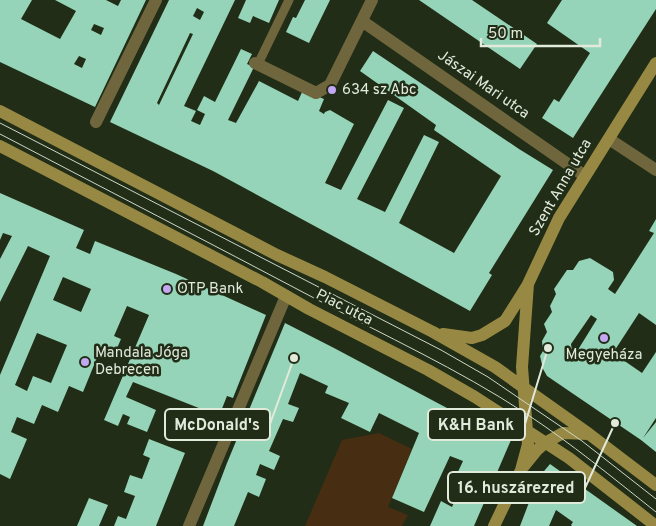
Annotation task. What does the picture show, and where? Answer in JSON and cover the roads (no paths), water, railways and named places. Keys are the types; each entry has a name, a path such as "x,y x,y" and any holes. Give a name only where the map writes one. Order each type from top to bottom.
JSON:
{"street":[{"path":"96,122 156,0"},
{"path":"257,63 316,93 330,84 372,0"},
{"name":"Jászai Mari utca","path":"362,21 585,176"},
{"name":"Szent Anna utca","path":"521,470 528,444 522,367 528,284 559,218 656,62"},
{"name":"Piac utca","path":"0,111 277,255 433,332 494,367 589,434 656,485"},
{"path":"609,138 656,170"},
{"name":"Piac utca","path":"0,146 262,282 475,397 569,458 656,526"},
{"path":"433,332 472,338 482,335 505,321 528,284"},
{"path":"189,526 286,296"},
{"path":"494,526 521,470 537,450 563,433 589,434"}],"lane":[{"path":"257,63 288,0"}],"tram line":[{"path":"0,123 441,350 488,377 582,441 656,499"},
{"path":"0,134 474,382 559,436 656,512"}],"place":[{"name":"634 sz Abc","path":"332,90"},
{"name":"OTP Bank","path":"167,289"},
{"name":"Megyeháza","path":"604,338"},
{"name":"K&H Bank","path":"548,348"},
{"name":"McDonald's","path":"294,358"},
{"name":"Mandala Jóga Debrecen","path":"85,362"},
{"name":"16. huszárezred","path":"615,423"}]}
